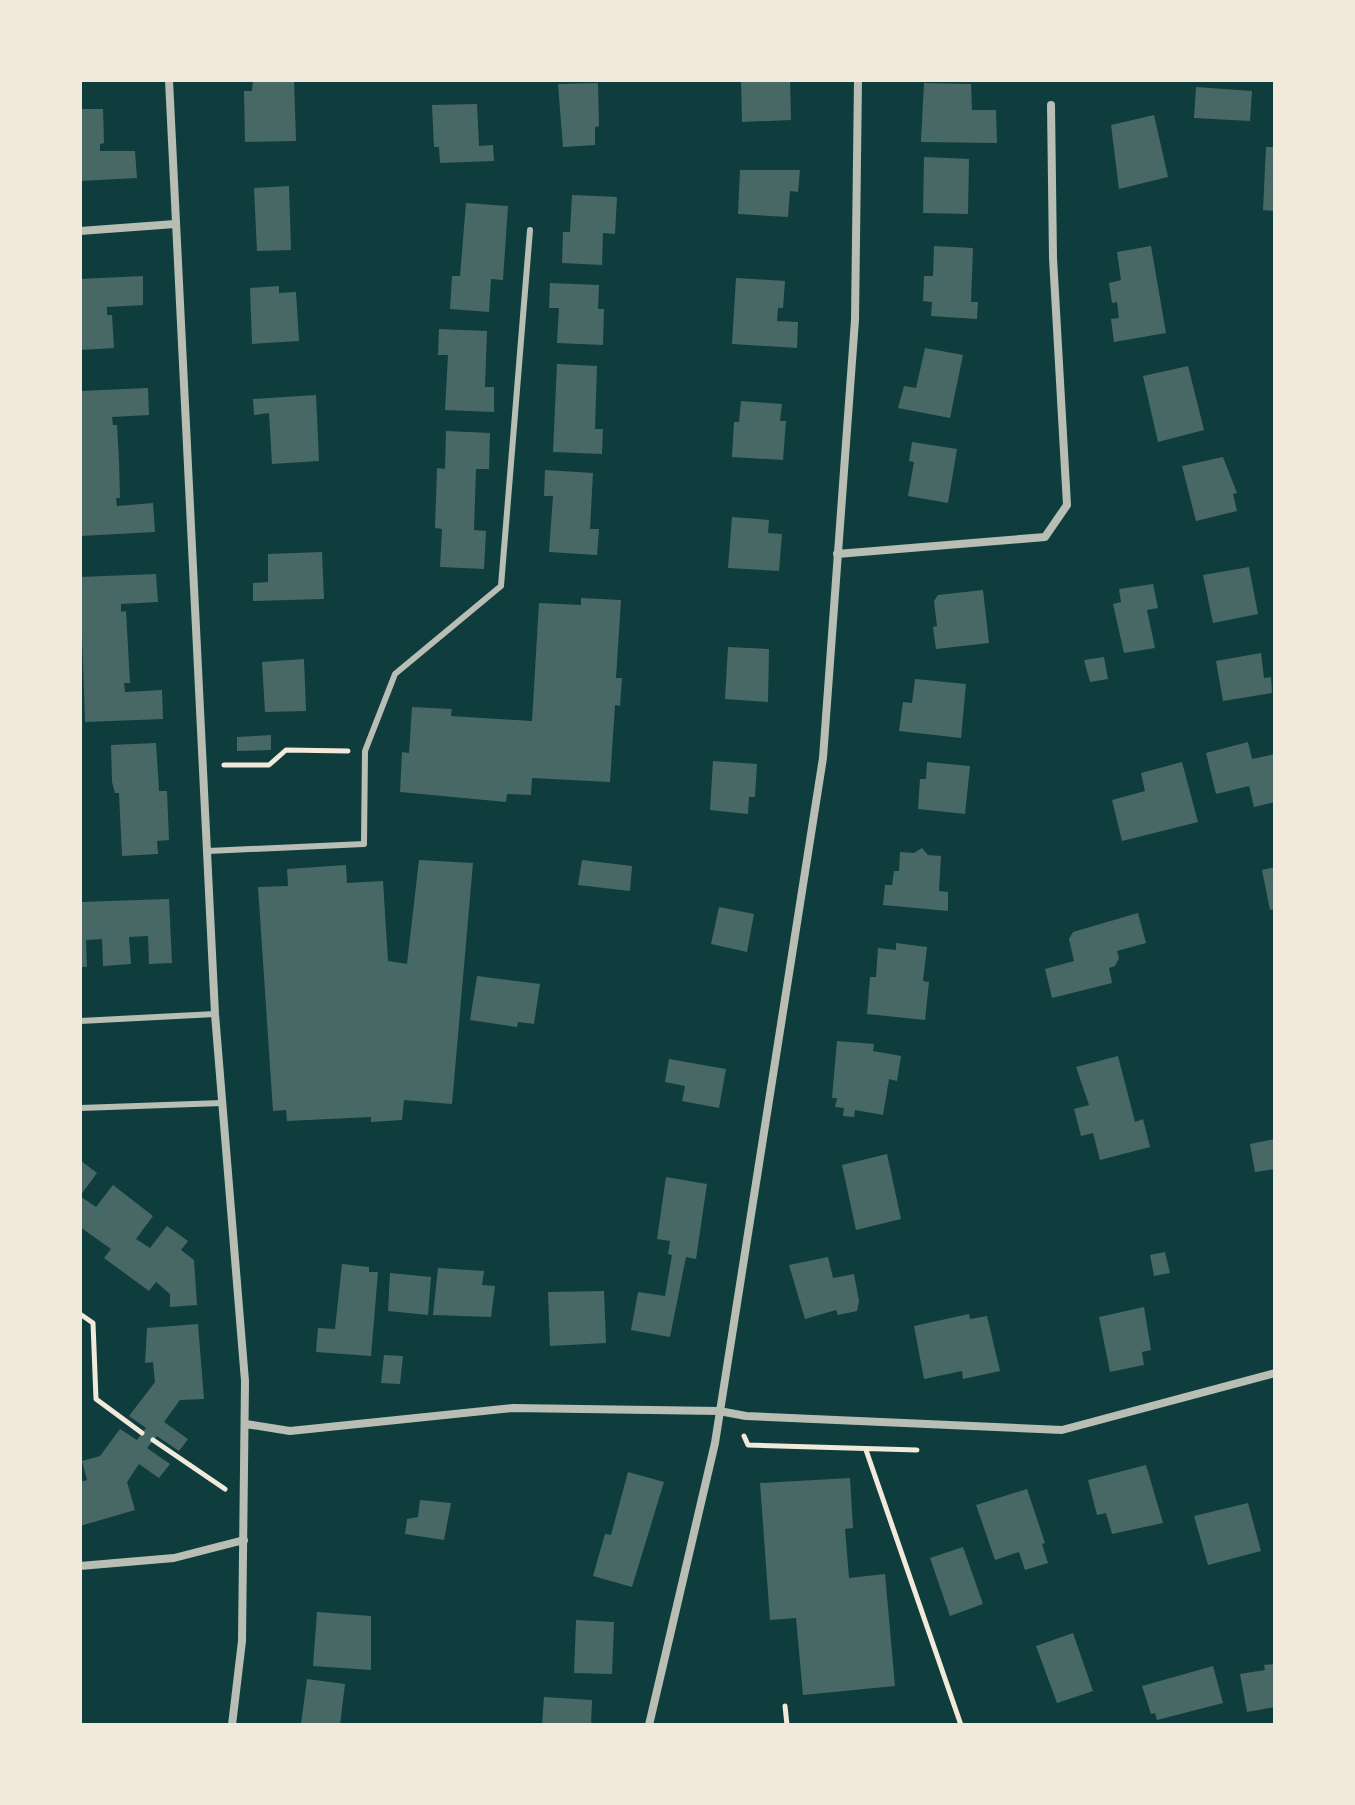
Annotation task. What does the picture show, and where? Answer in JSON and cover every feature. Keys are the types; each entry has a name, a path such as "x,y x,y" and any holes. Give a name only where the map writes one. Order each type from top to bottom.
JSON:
{"street":[{"path":"169,80 215,1014 246,1424 242,1641 232,1725"},
{"path":"649,1725 715,1443 823,758 855,320 858,80"},
{"path":"837,554 1045,537 1067,505 1053,258 1051,105"},
{"path":"80,231 175,224"},
{"path":"246,1424 290,1431 513,1408 719,1411 746,1416 1062,1430 1275,1373"},
{"path":"80,1566 174,1558 244,1540"}],"lane":[{"path":"208,851 364,844 365,751 395,674 501,586 530,230"},
{"path":"80,1021 215,1014"},
{"path":"80,1108 222,1103"}],"path":[{"path":"203,765 269,765 286,750 365,751"},
{"path":"80,1314 93,1323 96,1399 142,1433"},
{"path":"746,1416 743,1435 748,1445 917,1450"},
{"path":"153,1440 245,1503"},
{"path":"866,1450 961,1725"},
{"path":"785,1706 787,1725"}],"building":[{"path":"253,80 294,80 296,141 245,142 244,91 252,91"},
{"path":"741,80 790,80 791,120 742,122"},
{"path":"598,83 599,126 595,127 595,145 563,147 558,84"},
{"path":"924,83 971,84 972,110 996,110 997,143 921,142"},
{"path":"1196,87 1252,91 1250,121 1194,118"},
{"path":"477,104 479,146 493,145 494,161 440,163 439,147 434,147 432,105"},
{"path":"80,109 103,109 104,143 100,144 100,151 135,151 137,178 80,181"},
{"path":"1154,115 1168,177 1119,189 1111,125"},
{"path":"1266,147 1275,147 1275,211 1263,210"},
{"path":"924,157 969,159 968,214 923,213"},
{"path":"740,170 800,170 798,192 790,191 788,217 738,214"},
{"path":"289,186 291,250 257,251 254,188"},
{"path":"572,195 617,197 615,234 603,233 602,265 562,263 563,232 570,232"},
{"path":"466,203 508,206 503,280 491,279 489,312 450,309 452,276 460,276"},
{"path":"934,246 973,248 971,302 978,302 977,319 931,316 932,302 923,301 924,276 933,276"},
{"path":"1151,246 1166,333 1114,342 1111,319 1119,318 1117,302 1112,303 1109,283 1121,280 1117,252"},
{"path":"143,276 143,305 107,307 107,315 112,315 114,348 80,350 80,279"},
{"path":"736,278 785,281 783,308 778,308 777,321 798,322 797,348 732,344"},
{"path":"550,283 599,285 598,309 604,309 603,345 557,343 559,308 549,308"},
{"path":"279,286 279,293 296,292 299,341 252,344 250,288"},
{"path":"439,329 487,331 485,387 494,387 494,412 445,410 448,355 438,355"},
{"path":"925,348 963,355 950,418 898,408 904,386 916,388"},
{"path":"557,364 597,366 595,429 603,429 602,454 553,452"},
{"path":"1188,366 1204,430 1158,442 1143,376"},
{"path":"148,388 149,415 112,417 113,425 117,425 120,498 116,498 117,506 153,503 155,532 80,536 80,391"},
{"path":"316,395 319,461 272,464 269,413 254,415 253,399"},
{"path":"741,401 782,404 780,421 786,421 783,460 732,457 734,422 739,422"},
{"path":"446,431 490,433 489,469 476,469 474,530 486,531 484,569 440,567 442,529 435,528 437,468 445,469"},
{"path":"912,442 957,449 948,503 908,496 914,462 909,461"},
{"path":"1223,457 1237,493 1233,494 1237,511 1196,521 1182,466"},
{"path":"545,470 593,473 590,529 599,529 597,555 549,552 553,496 544,496"},
{"path":"732,517 769,520 768,533 782,534 779,571 728,568"},
{"path":"322,552 324,599 253,601 253,583 268,582 268,554"},
{"path":"1249,567 1258,614 1213,623 1203,575"},
{"path":"156,574 158,602 121,604 121,612 126,611 130,683 124,683 125,692 162,690 163,719 85,722 80,577"},
{"path":"1153,584 1158,608 1147,610 1155,648 1124,653 1113,604 1121,602 1119,589"},
{"path":"983,590 989,643 936,649 933,627 937,626 934,601 938,595"},
{"path":"581,598 621,600 616,678 622,678 620,706 615,705 610,782 532,778 531,795 507,794 506,802 400,792 402,752 409,753 412,707 452,709 451,716 532,721 539,603 581,605"},
{"path":"728,647 769,649 768,702 725,699"},
{"path":"1261,653 1264,678 1271,677 1272,693 1223,701 1216,661"},
{"path":"1104,657 1108,679 1090,682 1084,660"},
{"path":"304,659 306,711 265,712 262,662"},
{"path":"915,679 966,684 961,738 899,731 903,702 912,703"},
{"path":"271,735 271,750 237,751 237,737"},
{"path":"1248,742 1252,759 1275,754 1275,802 1254,807 1249,786 1216,794 1206,753"},
{"path":"156,743 159,791 167,791 169,840 157,841 158,854 122,856 119,793 115,793 112,782 111,745"},
{"path":"713,761 757,764 755,797 749,797 748,814 710,810"},
{"path":"927,762 970,766 965,814 918,809 920,779 926,779"},
{"path":"1182,762 1198,822 1122,841 1112,800 1145,791 1141,773"},
{"path":"922,848 928,855 941,856 939,891 948,892 948,911 883,905 885,885 892,885 894,871 899,871 900,852 914,853"},
{"path":"419,860 473,863 452,1104 404,1100 402,1120 371,1122 371,1117 287,1121 286,1110 273,1111 258,887 288,886 287,869 346,865 347,883 383,881 388,961 407,964"},
{"path":"582,860 632,866 630,891 578,885"},
{"path":"1275,867 1275,909 1270,910 1262,870"},
{"path":"169,899 172,963 149,964 148,936 129,937 131,964 103,966 102,939 86,940 87,967 80,967 80,902"},
{"path":"719,907 754,914 747,952 711,944"},
{"path":"1138,913 1146,943 1117,951 1119,958 1115,966 1109,968 1112,983 1052,998 1045,969 1074,961 1069,939 1073,932"},
{"path":"896,943 927,947 923,981 929,982 925,1020 867,1014 870,977 876,977 878,948 896,950"},
{"path":"477,976 540,984 534,1024 518,1022 517,1027 470,1020"},
{"path":"837,1041 874,1044 873,1051 901,1056 897,1081 889,1079 883,1115 855,1110 854,1117 843,1116 844,1108 835,1107 837,1098 832,1098"},
{"path":"1118,1056 1135,1122 1143,1119 1150,1147 1100,1160 1093,1133 1081,1136 1074,1109 1089,1105 1076,1067"},
{"path":"669,1059 726,1069 719,1108 682,1101 685,1086 665,1082"},
{"path":"1275,1139 1275,1169 1255,1172 1250,1144"},
{"path":"887,1154 901,1219 856,1230 842,1165"},
{"path":"80,1160 97,1173 80,1196"},
{"path":"666,1177 707,1184 696,1259 686,1257 670,1337 631,1330 638,1292 665,1296 672,1255 668,1254 670,1241 657,1239"},
{"path":"113,1185 153,1216 136,1239 150,1248 167,1226 188,1241 181,1250 194,1260 197,1305 170,1307 170,1294 156,1282 149,1291 104,1258 111,1249 80,1227 80,1196 96,1207"},
{"path":"1165,1252 1170,1273 1154,1276 1150,1255"},
{"path":"828,1257 833,1278 854,1274 859,1301 857,1311 838,1315 836,1310 805,1319 789,1265"},
{"path":"342,1264 369,1267 369,1272 378,1272 371,1356 316,1352 318,1328 335,1329"},
{"path":"438,1268 484,1271 482,1285 495,1286 491,1317 433,1315"},
{"path":"390,1273 431,1277 428,1315 388,1311"},
{"path":"604,1291 606,1343 550,1346 548,1292"},
{"path":"1144,1307 1151,1350 1142,1352 1144,1365 1110,1372 1099,1317"},
{"path":"969,1314 970,1319 987,1316 1000,1371 963,1379 962,1371 924,1379 914,1326"},
{"path":"198,1324 204,1399 180,1400 164,1422 188,1439 179,1451 157,1436 147,1448 170,1464 159,1478 139,1464 127,1482 135,1510 80,1526 80,1482 87,1480 82,1461 100,1456 120,1429 137,1440 146,1428 129,1416 155,1382 153,1362 145,1363 147,1328"},
{"path":"384,1355 403,1356 400,1384 381,1383"},
{"path":"1146,1465 1163,1523 1112,1534 1106,1513 1097,1515 1088,1480"},
{"path":"628,1472 664,1482 632,1587 593,1576 605,1534 611,1535"},
{"path":"850,1478 853,1528 845,1529 849,1578 885,1574 895,1686 803,1695 796,1618 770,1620 760,1483"},
{"path":"1027,1489 1045,1543 1042,1544 1048,1563 1025,1570 1019,1552 995,1560 976,1505"},
{"path":"420,1500 451,1503 444,1540 405,1534 407,1519 418,1517"},
{"path":"1248,1503 1261,1551 1208,1565 1194,1516"},
{"path":"963,1547 983,1604 950,1616 930,1558"},
{"path":"317,1612 371,1616 371,1670 313,1666"},
{"path":"576,1620 614,1622 612,1674 574,1673"},
{"path":"1073,1633 1093,1691 1057,1703 1036,1646"},
{"path":"1275,1664 1275,1707 1247,1712 1240,1674 1265,1670 1264,1665"},
{"path":"1213,1666 1223,1703 1157,1720 1155,1713 1151,1714 1142,1686"},
{"path":"307,1679 345,1684 340,1725 301,1724"},
{"path":"544,1697 592,1700 591,1725 542,1725"}]}
